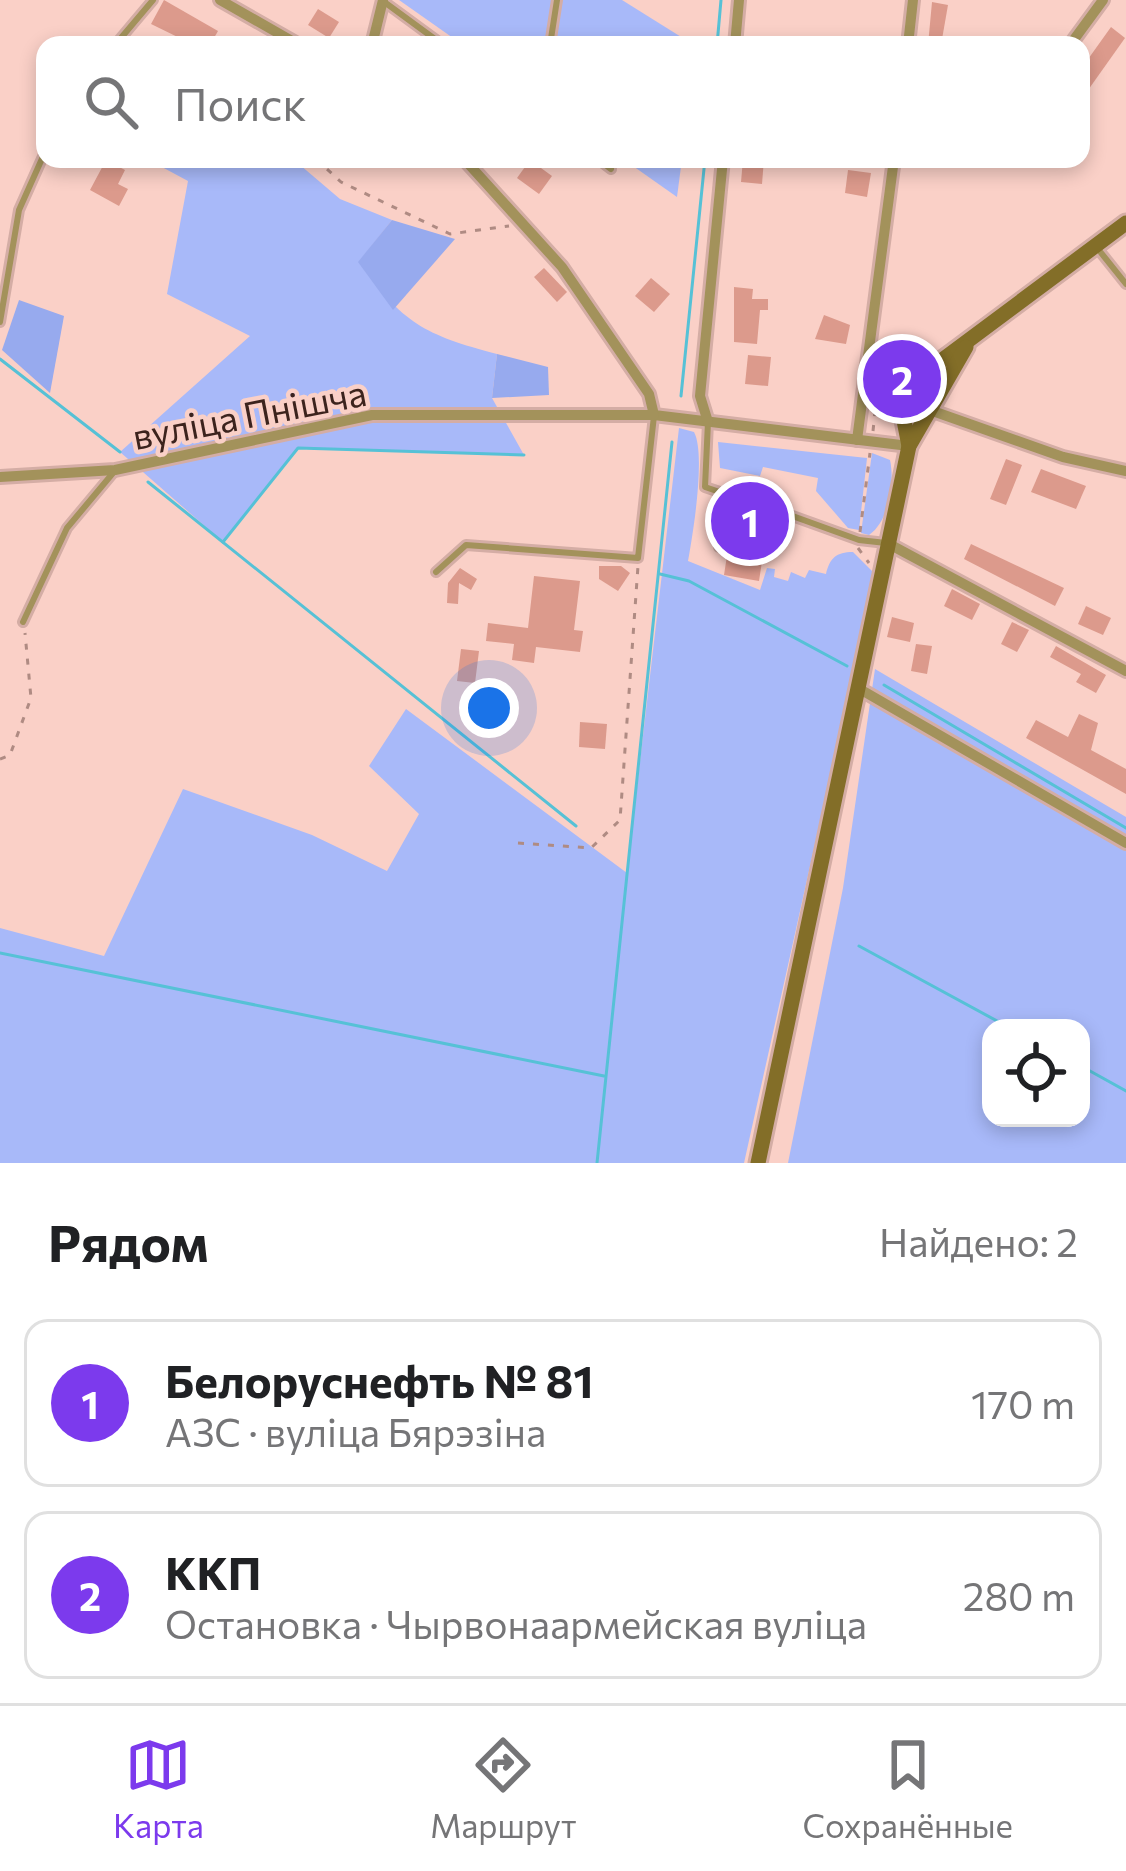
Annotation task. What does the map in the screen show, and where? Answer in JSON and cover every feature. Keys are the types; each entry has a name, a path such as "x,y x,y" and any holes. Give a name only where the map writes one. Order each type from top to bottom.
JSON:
{"main road":[{"path":"909,446 902,410 918,378 966,347 1126,223"},
{"path":"758,1163 909,446 966,347"}],"street":[{"path":"220,0 283,36"},
{"path":"374,36 383,0"},
{"path":"736,36 739,0"},
{"path":"909,36 913,0"},
{"path":"1076,36 1102,0"},
{"path":"472,168 562,267 649,394 654,416"},
{"path":"708,422 700,396 723,168"},
{"path":"856,440 893,168"},
{"path":"927,409 1063,457 1126,471"},
{"name":"вуліца Пнішча","path":"0,477 115,470 372,415 654,416 909,446"},
{"path":"889,544 1126,671"},
{"path":"858,688 1126,843"}],"lane":[{"path":"123,36 153,0"},
{"path":"383,0 431,36"},
{"path":"551,36 557,0"},
{"path":"0,322 20,210 38,168"},
{"path":"1096,246 1126,284"},
{"path":"436,572 466,545 638,558 654,416"},
{"path":"708,422 705,487 746,501"},
{"path":"23,622 68,528 115,470"},
{"path":"719,548 731,496"},
{"path":"762,505 859,539 889,544"}],"path":[{"path":"325,168 340,182 450,234 523,224"},
{"path":"869,348 918,378"},
{"path":"881,356 858,554 885,574"},
{"path":"518,843 591,848 620,820 638,558"},
{"path":"0,759 10,755 31,698 23,622"}],"shaded area":[{"path":"399,0 622,0 680,36 450,36"},
{"path":"164,168 304,168 340,199 392,220 359,262 417,324 497,354 492,398 524,455 298,448 223,542 120,452 250,336 167,294 188,181"},
{"path":"636,168 681,168 677,197"},
{"path":"392,220 455,239 393,310 358,262"},
{"path":"19,300 64,316 50,393 2,350"},
{"path":"497,354 548,367 549,395 492,398"},
{"path":"679,428 694,432 699,458 688,561 760,590 767,568 775,569 774,577 788,581 791,572 805,578 809,570 826,574 835,557 847,552 853,552 875,574 744,1163 0,1163 0,928 104,956 183,789 312,835 387,871 419,814 369,766 406,709 627,873"},
{"path":"718,442 867,458 859,530 848,528 816,491 818,478 763,467 760,476 720,468"},
{"path":"872,453 890,460 892,480 886,511 869,535 861,533"},
{"path":"875,669 1126,817 1126,1163 788,1163 843,888"}],"building":[{"path":"164,0 218,31 215,36 176,36 151,24"},
{"path":"932,2 948,5 943,36 929,36"},
{"path":"318,9 339,22 330,36 308,25"},
{"path":"1111,27 1125,38 1090,87 1090,56"},
{"path":"102,168 125,170 118,184 128,189 119,206 90,190"},
{"path":"524,168 541,168 552,176 539,194 517,178"},
{"path":"742,168 763,168 762,184 741,182"},
{"path":"848,170 871,173 867,197 845,193"},
{"path":"544,268 567,292 557,302 534,277"},
{"path":"651,278 670,294 654,312 635,296"},
{"path":"734,287 753,289 752,299 768,299 768,310 760,310 757,344 734,342"},
{"path":"824,315 850,325 846,344 815,339"},
{"path":"748,355 771,357 768,386 745,384"},
{"path":"1006,459 1022,465 1006,505 990,499"},
{"path":"1041,469 1086,486 1076,509 1031,492"},
{"path":"748,489 765,492 755,505 761,513 756,541 765,542 759,581 724,575 730,536 739,538 744,508 753,502"},
{"path":"971,544 1064,588 1055,606 964,559"},
{"path":"599,566 621,566 630,573 618,591 599,579"},
{"path":"460,568 477,579 471,590 459,583 458,604 447,603 448,583"},
{"path":"534,576 580,581 574,630 583,631 580,652 536,647 534,663 512,660 514,644 486,641 488,623 528,628"},
{"path":"952,589 980,604 972,620 944,606"},
{"path":"1086,606 1111,618 1103,635 1078,624"},
{"path":"892,617 914,623 910,642 887,637"},
{"path":"1012,622 1029,630 1017,652 1001,644"},
{"path":"916,644 932,646 927,674 911,671"},
{"path":"1056,646 1106,675 1096,693 1076,682 1081,674 1050,657"},
{"path":"461,649 479,651 475,683 457,681"},
{"path":"1079,714 1098,723 1091,750 1126,769 1126,794 1026,738 1036,720 1068,737"},
{"path":"580,722 607,724 605,749 579,747"}],"waterway":[{"path":"718,36 721,0"},
{"path":"681,396 704,168"},
{"path":"0,359 120,452"},
{"path":"597,1163 672,442"},
{"path":"223,542 298,448 524,455"},
{"path":"148,482 576,826"},
{"path":"660,574 689,581 847,666"},
{"path":"884,685 1126,828"},
{"path":"859,946 993,1019"},
{"path":"0,953 604,1076"},
{"path":"1090,1071 1126,1091"}],"place":[{"name":"ККП","path":"902,379"},
{"name":"Белоруснефть № 81","path":"750,521"}]}
